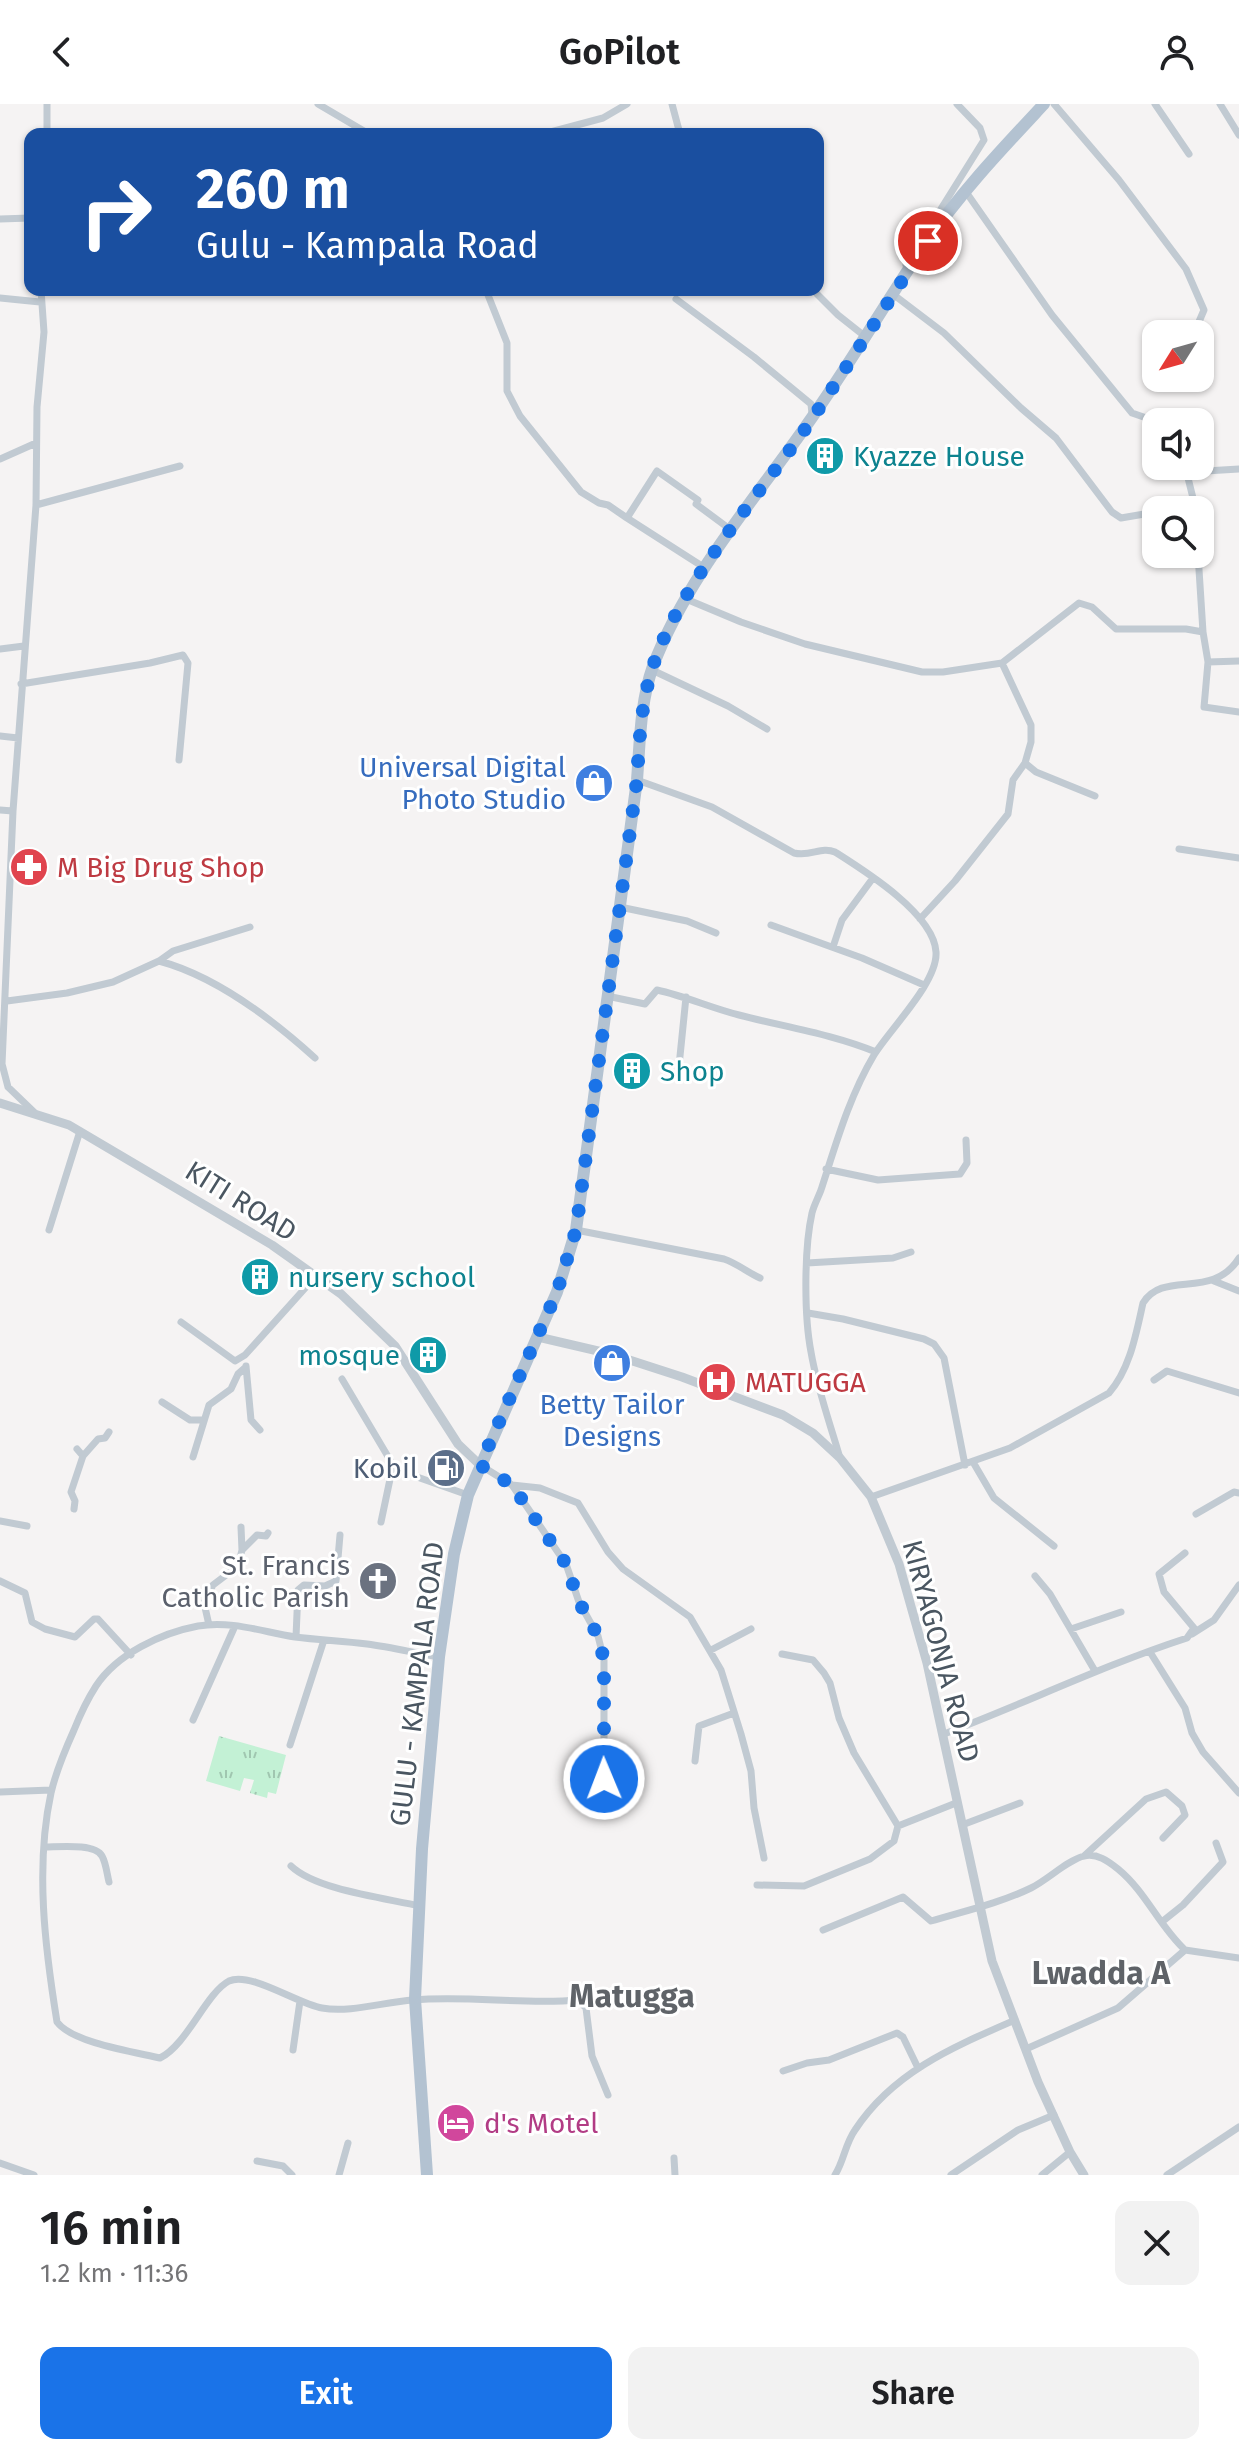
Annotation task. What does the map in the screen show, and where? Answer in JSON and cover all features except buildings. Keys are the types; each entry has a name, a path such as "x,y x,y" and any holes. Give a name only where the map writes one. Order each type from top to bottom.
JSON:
{"main road":[{"name":"GULU - KAMPALA ROAD","path":"427,2175 415,1999 422,1849 439,1657 454,1554 468,1495 557,1292 576,1230 637,780 641,716 652,670 669,629 705,568 867,338 928,241 966,192 1044,104"}],"street":[{"path":"47,104 47,128"},
{"path":"318,104 359,128"},
{"path":"566,128 603,118 627,104"},
{"path":"672,104 678,128"},
{"path":"957,104 980,128 984,140 912,253 897,290 1056,438 1112,512 1121,518 1142,514"},
{"path":"1054,104 1119,180 1186,269 1204,310 1200,320"},
{"path":"1155,104 1189,154"},
{"path":"1220,104 1239,135"},
{"path":"966,192 1052,315 1132,413 1142,416"},
{"path":"0,219 24,218"},
{"path":"34,1112 8,1087 3,1075 13,811 36,505 36,443 44,332 40,296"},
{"path":"488,296 507,343 507,391 520,416 581,492 705,568"},
{"path":"819,296 867,338"},
{"path":"0,298 40,302"},
{"path":"676,299 811,404 813,417"},
{"path":"0,459 36,443"},
{"path":"36,505 180,466"},
{"path":"1214,469 1239,469"},
{"path":"627,518 657,471 698,500 696,504 731,530"},
{"path":"1199,568 1208,662 1204,707 1239,712"},
{"path":"686,599 805,644 922,672 1002,663 1079,603 1092,607 1116,629 1186,629 1203,632"},
{"path":"0,649 24,646"},
{"path":"21,684 183,655 188,663 179,760"},
{"path":"1208,662 1239,661"},
{"path":"920,919 955,881 1008,814 1013,780 1025,763 1031,742 1031,725 1002,663"},
{"path":"652,670 728,706 767,729"},
{"path":"0,736 18,738"},
{"path":"1025,763 1036,772 1095,796"},
{"path":"637,780 712,807 794,853 805,855 829,849 873,878 920,919 928,928 936,954 934,966 924,985 876,1052 853,1097 813,1212 807,1263 810,1350 840,1458"},
{"path":"0,810 13,811"},
{"path":"1179,849 1239,858"},
{"path":"833,947 842,920 873,878"},
{"path":"620,907 687,921 716,933"},
{"path":"771,925 924,985"},
{"path":"7,1001 67,993 113,982 159,961 173,951 250,927"},
{"path":"159,961 186,969 255,1009 315,1058"},
{"path":"606,996 645,1004 657,990 734,1014 836,1038 876,1052"},
{"path":"679,1066 686,997"},
{"name":"KITI ROAD","path":"0,1103 34,1112 80,1131 225,1216 316,1276 358,1309 395,1346 458,1444 480,1465"},
{"path":"49,1230 80,1131"},
{"path":"826,1169 878,1180 960,1174 967,1163 966,1140"},
{"path":"576,1230 724,1259 742,1265 760,1278"},
{"path":"807,1263 893,1258 911,1252"},
{"path":"871,1497 1010,1448 1109,1393 1125,1369 1143,1303 1148,1295 1161,1287 1214,1281 1228,1273 1239,1258"},
{"path":"181,1322 235,1361 245,1355 316,1276"},
{"path":"1214,1281 1239,1291"},
{"path":"808,1313 868,1325 934,1344 944,1358 969,1464 994,1498 1054,1546"},
{"name":"KIRYAGONJA ROAD","path":"538,1337 611,1354 783,1415 813,1433 840,1458 871,1497 899,1564 944,1734 956,1803 992,1961 1054,2115 1084,2175"},
{"path":"245,1355 251,1420 260,1430"},
{"path":"193,1457 209,1405 231,1389 238,1374 246,1367"},
{"path":"1154,1380 1167,1371 1239,1393"},
{"path":"342,1379 393,1465 412,1476 468,1495"},
{"path":"162,1402 190,1420 203,1420"},
{"path":"74,1509 71,1492 80,1453 109,1432"},
{"path":"381,1522 393,1465"},
{"path":"480,1465 512,1485 566,1564 579,1602 598,1636 603,1652 604,1779"},
{"path":"512,1485 540,1488 578,1503 608,1552 623,1569 690,1617 721,1670 748,1756 764,1858"},
{"path":"1196,1514 1234,1492 1239,1493"},
{"path":"0,1521 27,1526"},
{"path":"209,1625 204,1603 213,1585 238,1566 242,1550 241,1527"},
{"path":"242,1550 257,1535 266,1536 268,1533"},
{"path":"296,1637 298,1590 304,1585 325,1586 336,1581 340,1535"},
{"path":"1185,1553 1159,1574 1159,1582 1194,1628 1190,1635"},
{"path":"1035,1576 1050,1594 1095,1671"},
{"path":"0,1581 25,1593 32,1622 75,1637 94,1619 98,1619 131,1655"},
{"path":"944,1734 1190,1635 1214,1620 1239,1585"},
{"path":"1071,1629 1121,1612"},
{"path":"439,1657 371,1644 209,1625 161,1637 116,1664 95,1688 69,1742 51,1790 46,1818 43,1900 57,2022 78,2036 160,2058 172,2049 229,1981 248,1980 300,2001 331,2009 415,1999 578,2000 586,2008 592,2056 608,2095"},
{"path":"193,1720 235,1626"},
{"path":"711,1650 751,1629"},
{"path":"290,1745 324,1640"},
{"path":"1150,1652 1185,1708 1192,1733 1203,1752 1239,1793"},
{"path":"757,1885 804,1886 870,1859 894,1841 898,1826 854,1753 824,1673 813,1660 782,1654"},
{"path":"695,1761 699,1726 734,1713"},
{"path":"0,1792 51,1790"},
{"path":"823,1930 903,1897 931,1921 1014,1896 1048,1880 1084,1856 1146,1799 1166,1792 1182,1806 1185,1815 1163,1838"},
{"path":"898,1826 956,1803"},
{"path":"962,1825 1020,1803"},
{"path":"1163,1921 1183,1905 1223,1862 1216,1843"},
{"path":"45,1847 98,1850 109,1882"},
{"path":"1084,1856 1095,1855 1118,1870 1144,1895 1185,1950 1239,1958"},
{"path":"291,1866 324,1884 420,1906"},
{"path":"1026,2049 1088,2024 1118,2008 1185,1950"},
{"path":"293,2050 300,2001"},
{"path":"835,2175 856,2128 884,2094 902,2078 947,2049 1015,2020"},
{"path":"783,2071 829,2060 897,2033 903,2037 918,2068"},
{"path":"951,2175 1018,2130 1054,2115"},
{"path":"1167,2175 1239,2127"},
{"path":"339,2175 348,2143"},
{"path":"1042,2175 1070,2152"},
{"path":"674,2158 675,2175"},
{"path":"257,2161 283,2166 292,2175"},
{"path":"0,2163 34,2175"}],"green space":[{"path":"219,1736 286,1755 276,1794 268,1792 267,1798 250,1793 254,1780 244,1778 240,1791 206,1781"}],"place":[{"name":"Kyazze House","path":"825,456"},
{"name":"Universal Digital Photo Studio","path":"594,783"},
{"name":"M Big Drug Shop","path":"29,867"},
{"name":"Shop","path":"632,1071"},
{"name":"nursery school","path":"260,1277"},
{"name":"mosque","path":"428,1355"},
{"name":"Betty Tailor Designs","path":"612,1363"},
{"name":"MATUGGA","path":"717,1382"},
{"name":"Kobil","path":"446,1468"},
{"name":"St. Francis Catholic Parish","path":"378,1581"},
{"name":"d's Motel","path":"456,2123"}],"district":[{"name":"Lwadda A","path":"1101,1973"},
{"name":"Matugga","path":"632,1996"}],"route":[{"path":"604,1779 604,1660 598,1636 579,1602 566,1564 512,1485 480,1465 557,1292 576,1230 637,780 641,716 652,670 669,629 705,568 867,338 928,241"}]}
